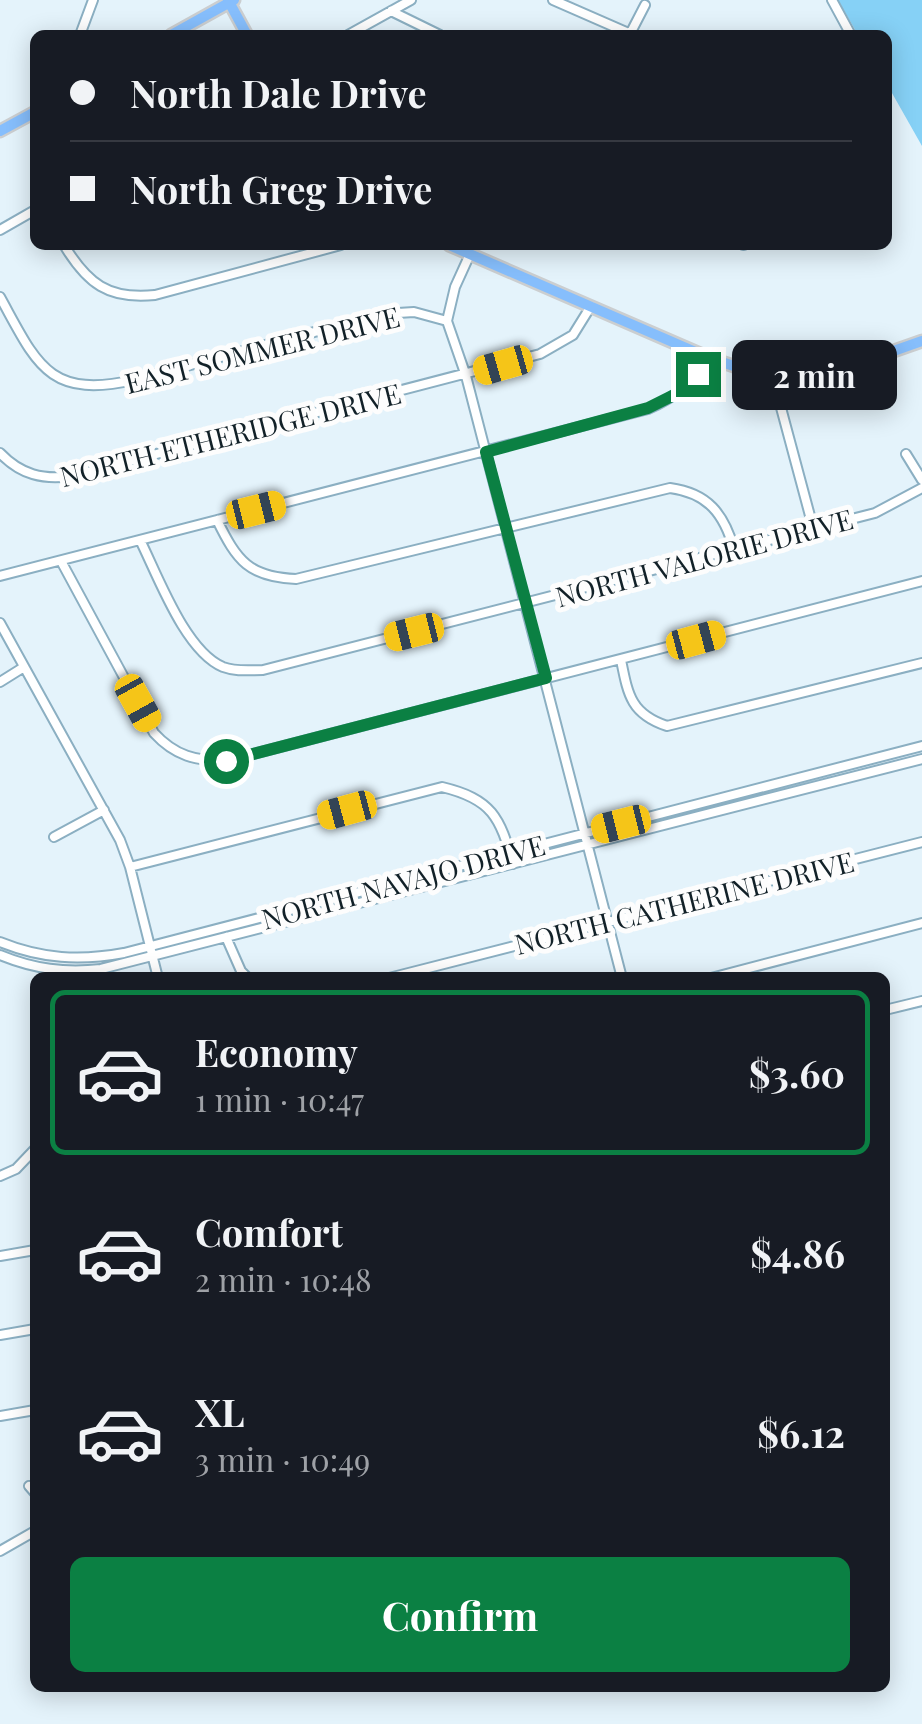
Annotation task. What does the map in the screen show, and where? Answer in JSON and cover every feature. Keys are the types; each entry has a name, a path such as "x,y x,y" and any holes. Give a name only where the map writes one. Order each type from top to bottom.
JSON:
{"main road":[{"path":"180,30 230,1 244,30"},
{"path":"0,132 30,115"},
{"path":"460,250 707,357 778,381 817,378 922,340"}],"street":[{"path":"82,30 93,0"},
{"path":"357,30 411,0"},
{"path":"553,0 622,30"},
{"path":"832,0 847,30"},
{"path":"633,30 645,5"},
{"path":"391,11 430,30"},
{"path":"0,230 30,213"},
{"path":"67,250 82,275 117,294 135,297 322,250"},
{"path":"470,254 455,288 447,322 466,376 620,972"},
{"name":"EAST SOMMER DRIVE","path":"0,297 34,358 46,371 60,379 97,387 382,314 414,312 447,322"},
{"name":"NORTH ETHERIDGE DRIVE","path":"0,453 21,470 36,476 72,476 466,376 558,346 583,323 591,306"},
{"path":"0,576 666,402 688,384 707,357"},
{"path":"778,381 780,404 813,527"},
{"path":"906,454 922,480"},
{"path":"218,520 240,560 256,572 296,579 670,488 688,490 706,499 720,514 734,549"},
{"name":"NORTH VALORIE DRIVE","path":"140,540 194,642 208,658 240,671 264,670 875,513 922,488"},
{"path":"60,561 154,733 166,746 186,757 226,761 922,582"},
{"path":"0,622 104,810 130,867 157,972"},
{"path":"621,660 636,708 648,720 667,726 922,664"},
{"path":"0,682 24,667"},
{"name":"NORTH NAVAJO DRIVE","path":"0,942 30,952 74,959 150,946 922,746"},
{"name":"NORTH NAVAJO DRIVE","path":"0,954 27,965 74,972 153,957 922,759"},
{"path":"130,867 442,787 481,800 497,819 513,864"},
{"path":"54,836 104,810"},
{"name":"NORTH CATHERINE DRIVE","path":"412,972 922,842"},
{"path":"734,972 922,923"},
{"path":"223,928 242,972"},
{"path":"890,1009 922,1001"},
{"path":"0,1176 16,1169 30,1154"},
{"path":"0,1256 30,1251"},
{"path":"0,1335 30,1330"},
{"path":"0,1416 30,1411"},
{"path":"0,1551 30,1533"}],"shaded area":[{"path":"838,0 922,0 922,146 892,93 892,30 855,30"}],"route":[{"path":"226,761 546,678 486,452 666,402 698,374"}]}
